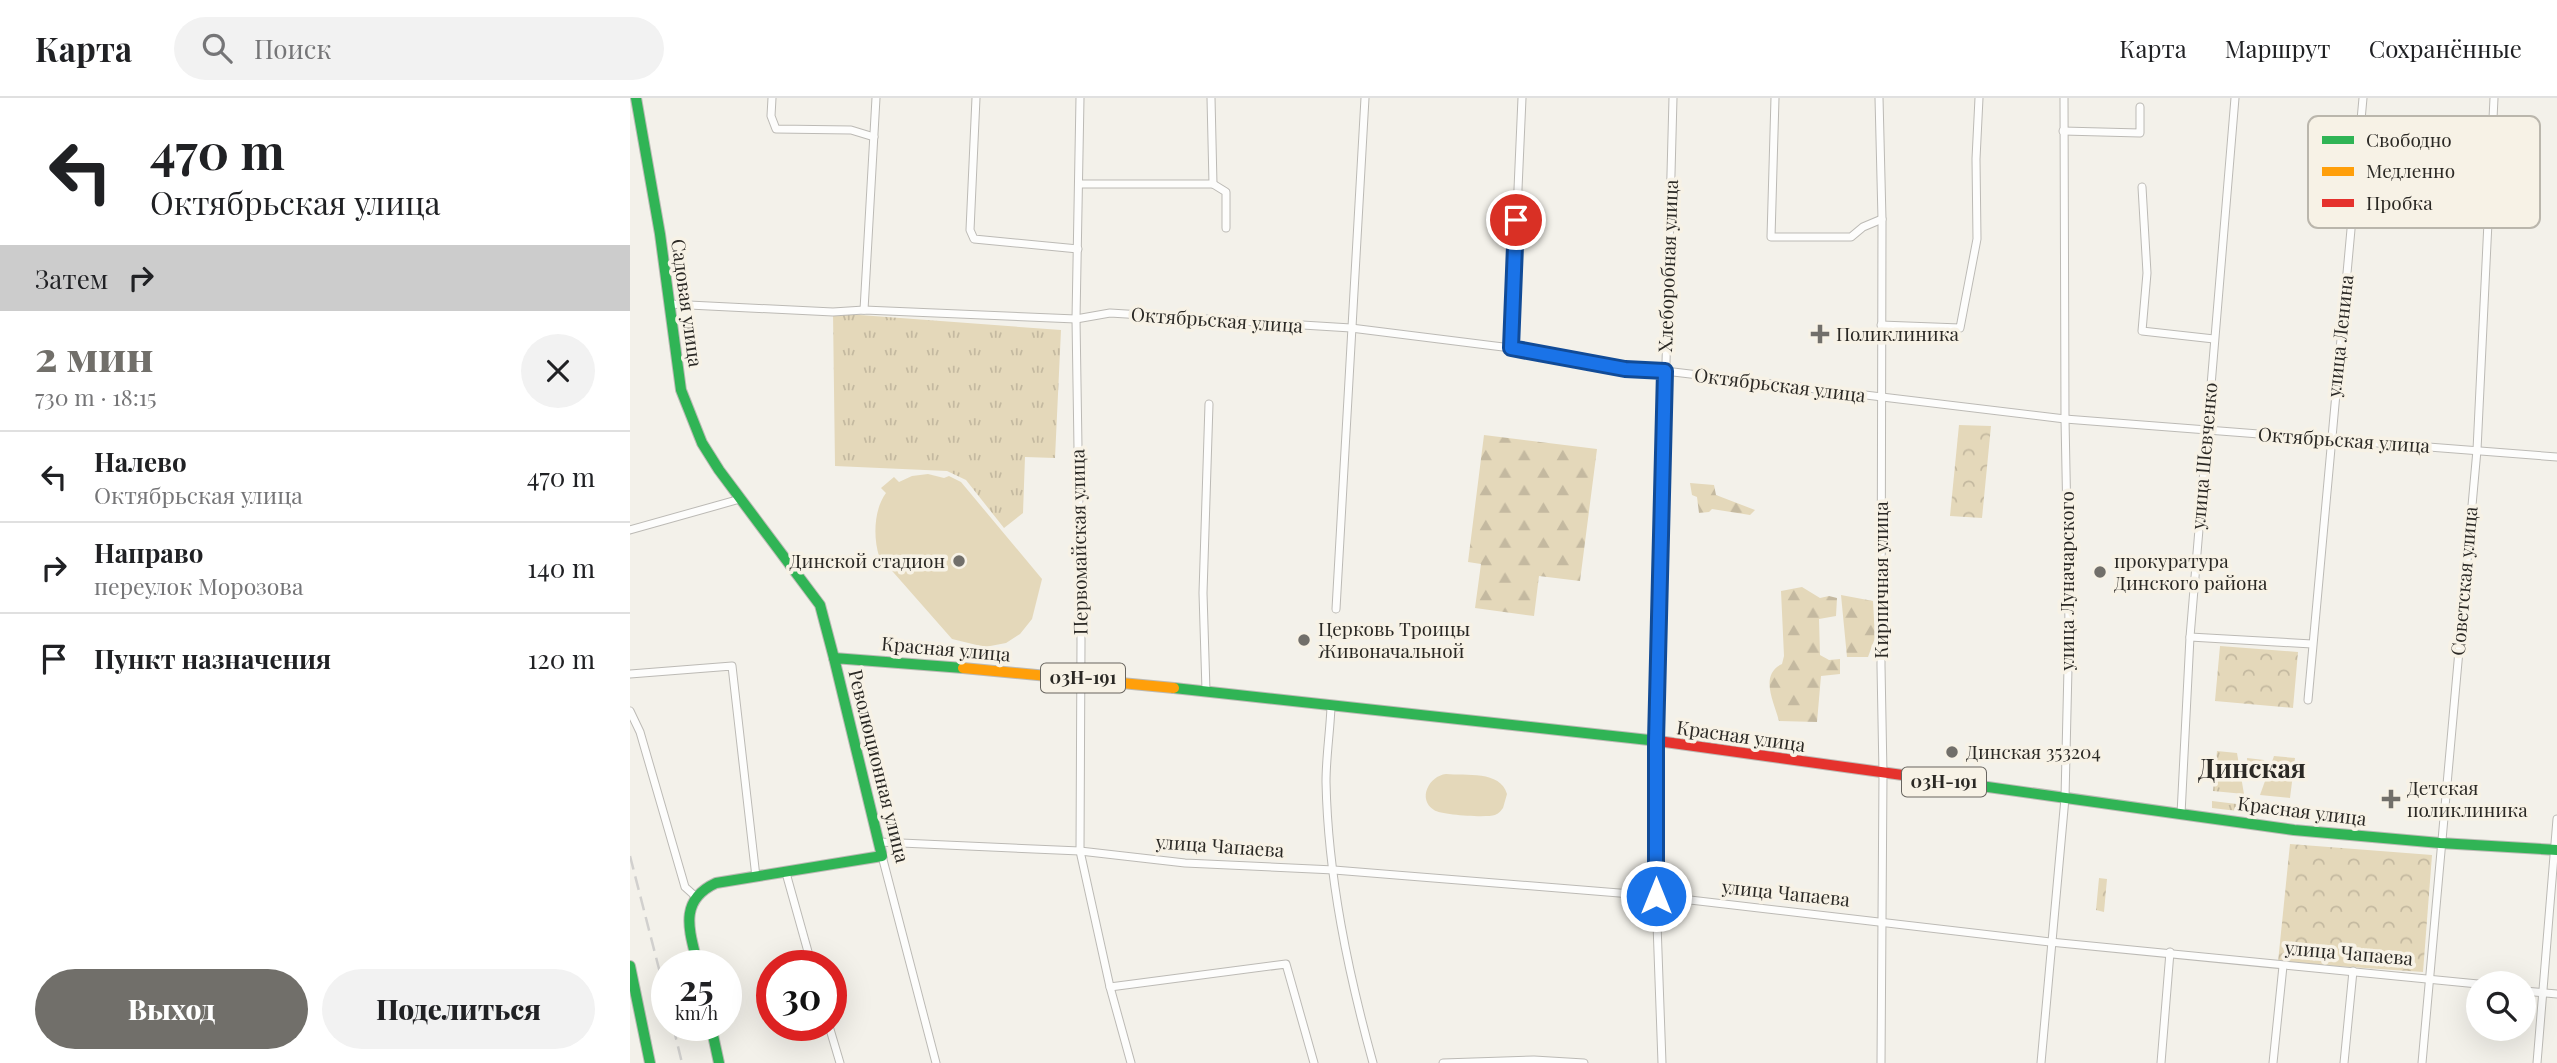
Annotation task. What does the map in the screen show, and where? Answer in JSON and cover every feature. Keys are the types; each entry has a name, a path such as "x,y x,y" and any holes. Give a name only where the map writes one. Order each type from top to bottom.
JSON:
{"main road":[{"name":"Садовая улица","path":"636,98 660,234 681,390 702,443 740,499"},
{"name":"Революционная улица","path":"740,499 820,605 882,856"},
{"name":"Красная улица","path":"834,657 1080,678 1656,741 2294,830 2555,850"},
{"path":"695,950 689,921 691,904 698,893 716,883 882,856"},
{"path":"630,966 650,1063"},
{"path":"714,1041 719,1063"}],"street":[{"path":"772,98 771,116 776,129 851,130 874,137"},
{"path":"864,310 876,98"},
{"path":"976,98 970,229 974,239 1078,249"},
{"name":"Первомайская улица","path":"1080,98 1076,320 1080,851 1110,987 1131,1063"},
{"path":"1211,98 1213,184"},
{"path":"1336,609 1365,98"},
{"path":"1511,348 1522,98"},
{"name":"Хлеборобная улица","path":"1662,1063 1656,896 1656,741 1673,98"},
{"path":"1775,98 1772,237 1851,237 1863,227 1882,219"},
{"name":"Кирпичная улица","path":"1879,98 1882,219 1881,1063"},
{"path":"1881,325 1960,328 1977,239 1976,159 1979,98"},
{"name":"улица Луначарского","path":"2040,1063 2065,798 2068,625 2064,98"},
{"name":"улица Шевченко","path":"2181,814 2190,638 2235,98"},
{"name":"улица Ленина","path":"2361,116 2363,98"},
{"name":"Советская улица","path":"2493,116 2494,98"},
{"path":"2063,131 2140,133 2140,107"},
{"path":"1079,184 1213,184 1226,192 1226,228"},
{"path":"2142,187 2147,273 2142,331 2214,339"},
{"name":"улица Ленина","path":"2308,701 2350,228"},
{"name":"Советская улица","path":"2422,1063 2477,450 2488,228"},
{"name":"Октябрьская улица","path":"668,304 833,313 864,310 1076,320 1110,313 1350,328 1511,348 1625,369 1665,371 2065,419 2557,457"},
{"path":"1206,691 1203,593 1209,404"},
{"path":"630,530 740,499"},
{"path":"2190,638 2312,644"},
{"path":"630,674 732,666 756,877"},
{"path":"1332,707 1326,781 1334,870 1351,982 1373,1063"},
{"path":"630,711 640,732 685,887 698,893"},
{"path":"2537,1063 2557,820"},
{"name":"улица Чапаева","path":"879,842 1080,851 1185,863 1334,870 1656,896 2050,942 2466,982"},
{"name":"Революционная улица","path":"882,856 936,1063"},
{"path":"786,873 808,950"},
{"path":"2161,1063 2170,952"},
{"path":"1110,987 1286,964 1314,1063"},
{"path":"2273,1063 2283,966"},
{"path":"2344,1063 2353,971"},
{"path":"2536,992 2557,995"},
{"path":"833,1041 840,1063"},
{"path":"1443,1063 1584,1063"}],"green space":[{"path":"833,313 1061,330 1055,458 1025,457 1023,513 1004,528 966,480 947,471 835,466"},
{"path":"1959,425 1991,426 1982,518 1950,516"},
{"path":"1484,435 1597,449 1580,581 1539,576 1534,616 1475,608 1481,564 1468,562"},
{"path":"928,474 944,478 949,476 961,482 1042,579 1032,619 1020,634 1006,643 985,647 952,639 879,556 876,523 879,507 886,493 881,488 894,477 899,482 912,476"},
{"path":"1690,483 1714,485 1716,495 1755,510 1750,515 1712,509 1699,513 1697,497 1692,495"},
{"path":"1802,587 1820,598 1837,598 1836,616 1819,619 1820,655 1829,660 1840,659 1840,674 1821,676 1817,722 1779,721 1770,682 1771,675 1782,664 1784,656 1781,591"},
{"path":"1841,595 1873,601 1875,638 1868,657 1847,657"},
{"path":"2220,646 2298,652 2293,708 2215,701"},
{"path":"2217,751 2237,753 2244,794 2213,791"},
{"path":"2274,756 2295,758 2290,798 2260,795"},
{"path":"2247,758 2264,760 2260,776 2248,775"},
{"path":"1446,774 1481,776 1497,781 1507,794 1503,808 1495,815 1483,816 1454,815 1434,810 1426,800 1427,789 1435,779"},
{"path":"2212,801 2245,805 2246,812 2212,808"},
{"path":"2257,806 2290,809 2289,816 2254,812"},
{"path":"2290,844 2432,855 2423,972 2278,962"},
{"path":"2099,878 2107,879 2104,912 2096,910"}],"railway":[{"path":"630,856 654,950"},
{"path":"677,1041 682,1063"}],"traffic: fast":[{"path":"636,98 660,234 681,390 702,443 719,470 820,605 834,658"},
{"path":"694,950 689,918 691,908 704,890 716,883 882,856 834,658 963,668"},
{"path":"1174,688 1658,741"},
{"path":"1924,778 2294,830 2557,850"},
{"path":"630,966 650,1063"},
{"path":"714,1041 719,1063"}],"traffic: slow":[{"path":"963,668 1174,688"}],"traffic: jam":[{"path":"1658,741 1924,778"}],"place":[{"name":"Поликлиника","path":"1820,334"},
{"name":"Динской стадион","path":"959,561"},
{"name":"прокуратура Динского района","path":"2100,572"},
{"name":"Церковь Троицы Живоначальной","path":"1304,640"},
{"name":"Динская 353204","path":"1952,752"},
{"name":"Детская поликлиника","path":"2391,799"}],"district":[{"name":"Динская","path":"2252,769"}],"route":[{"path":"1516,220 1511,348 1625,369 1665,371 1656,741 1656,896"}]}
